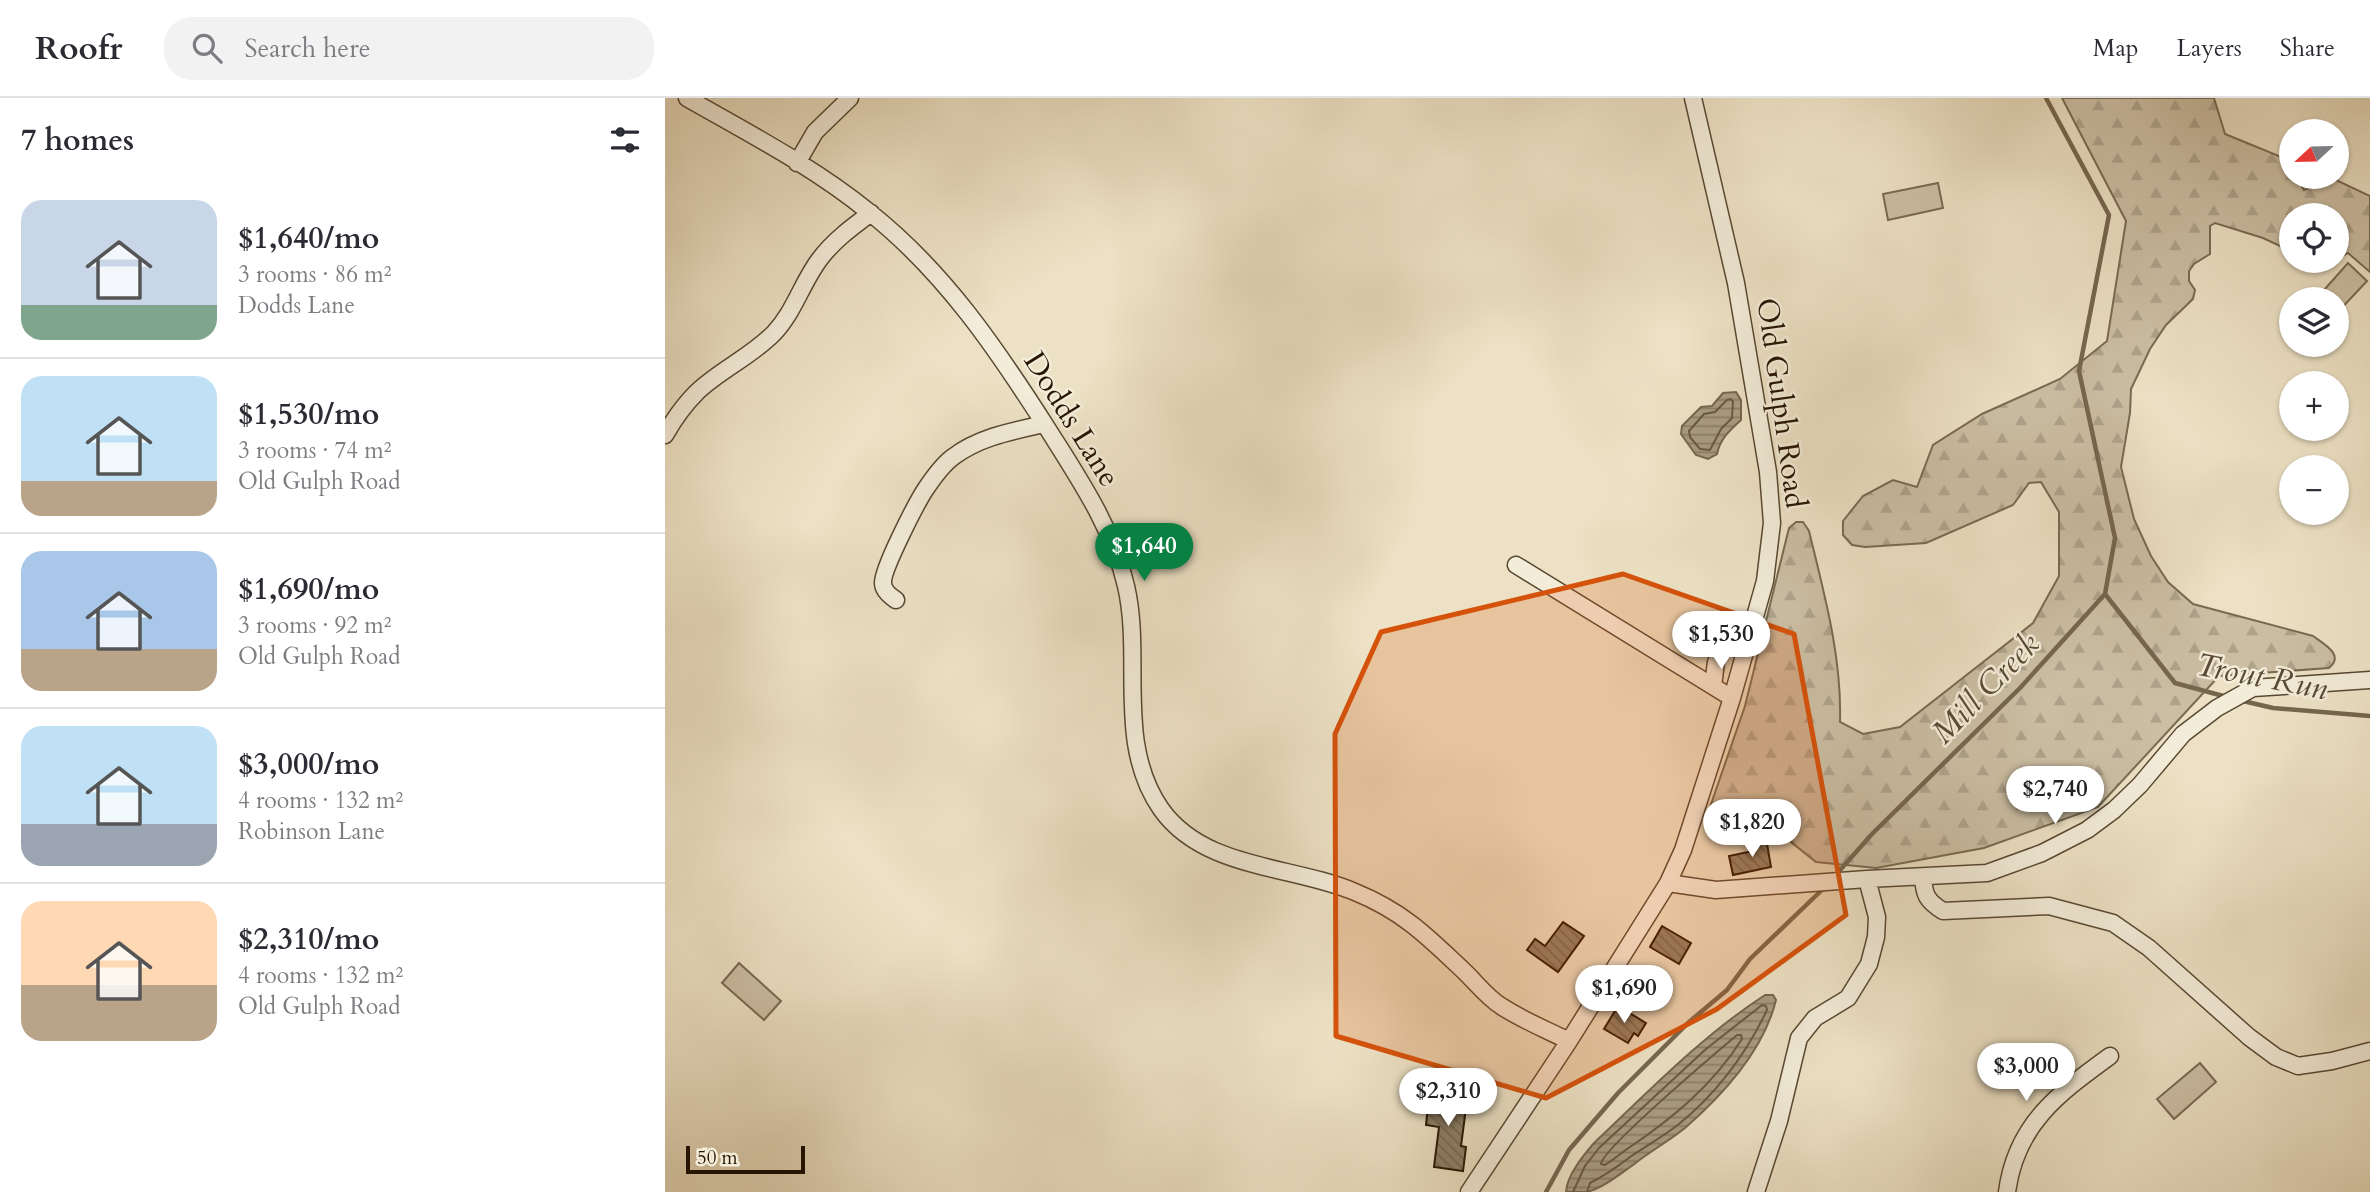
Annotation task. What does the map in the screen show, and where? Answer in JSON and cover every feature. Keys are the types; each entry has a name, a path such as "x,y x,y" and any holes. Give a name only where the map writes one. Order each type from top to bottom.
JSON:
{"street":[{"name":"Dodds Lane","path":"687,98 797,163 871,213 910,248 963,306 991,343 1088,495 1119,561 1132,621 1132,720 1136,740 1151,793 1178,829 1195,842 1216,852 1354,891 1395,911 1416,926 1500,1006 1569,1041"},
{"path":"797,163 814,132 850,98"},
{"name":"Old Gulph Road","path":"1469,1192 1569,1041 1668,883 1683,850 1732,698 1765,581 1772,523 1768,472 1736,283 1693,98"},
{"path":"665,435 679,412 699,390 749,355 775,332 820,259 839,237 871,213"},
{"path":"895,600 884,588 883,580 892,555 924,491 937,473 953,457 972,446 995,436 1044,424"},
{"path":"1516,565 1732,698"},
{"path":"1713,686 1716,662"},
{"path":"1668,883 1716,890 1987,873 2042,853 2087,830 2114,810 2140,785 2183,734 2253,688 2370,681"},
{"path":"1923,877 1924,892 1929,902 1943,911 2049,906 2113,923 2158,956 2249,1037 2276,1057 2298,1066 2370,1051"},
{"path":"1756,1192 1779,1121 1799,1038 1815,1018 1848,998 1869,964 1876,937 1877,917 1867,879"},
{"path":"2007,1192 2016,1153 2032,1123 2053,1100 2110,1056"}],"highlighted area":[{"path":"1623,574 1794,634 1846,915 1717,1009 1546,1098 1336,1036 1335,734 1381,632"}],"green space":[{"path":"2062,98 2214,98 2225,134 2279,156 2279,189 2349,189 2349,186 2370,196 2370,272 2349,254 2349,203 2279,203 2279,245 2215,223 2210,226 2210,254 2194,264 2189,271 2189,281 2195,290 2193,299 2166,325 2150,349 2131,389 2121,467 2134,519 2151,556 2168,582 2193,604 2313,636 2334,654 2333,663 2329,668 2219,676 2098,807 1984,848 1876,868 1816,862 1766,822 1727,824 1714,821 1709,810 1745,706 1789,528 1796,522 1803,522 1809,531 1826,602 1838,673 1840,722 1863,734 1900,727 2033,623 2059,576 2059,512 2041,482 2029,483 2013,505 1926,543 1865,547 1852,545 1843,535 1843,521 1863,496 1893,480 1917,487 1933,445 1982,414 2060,379 2107,341 2126,221"},
{"path":"1938,183 1943,208 1888,220 1883,194"},
{"path":"2349,264 2367,281 2349,300 2349,287 2327,287 2339,273 2349,273"},
{"path":"739,963 781,1001 764,1020 722,983"},
{"path":"2200,1063 2216,1082 2174,1119 2157,1099"}],"water":[{"path":"1736,392 1741,400 1741,420 1723,439 1717,454 1708,459 1696,455 1681,434 1682,426 1701,407 1712,406 1723,393"},
{"path":"1765,995 1773,995 1776,1000 1762,1036 1741,1070 1700,1115 1679,1133 1605,1184 1587,1192 1566,1192 1572,1172 1594,1143 1698,1046"}],"building":[{"path":"1766,838 1771,867 1733,875 1729,856 1753,851 1751,841"},
{"path":"1563,922 1584,936 1558,972 1527,950 1535,939 1545,946"},
{"path":"1662,926 1691,943 1679,964 1650,947"},
{"path":"1618,1006 1646,1023 1638,1036 1634,1033 1628,1043 1604,1029"},
{"path":"1442,1085 1462,1088 1460,1107 1466,1108 1461,1146 1466,1147 1463,1171 1434,1167 1439,1127 1426,1125 1429,1097 1440,1098"}],"waterway":[{"name":"Mill Creek","path":"1833,878 1872,834 2020,688 2105,594 2115,538 2079,371 2109,215 2046,98"},
{"name":"Trout Run","path":"2105,594 2175,683 2227,697"},
{"name":"Trout Run","path":"2243,701 2273,708 2370,716"},
{"name":"Mill Creek","path":"1546,1192 1569,1150 1618,1093 1689,1022 1727,990 1750,959 1825,887"}]}
